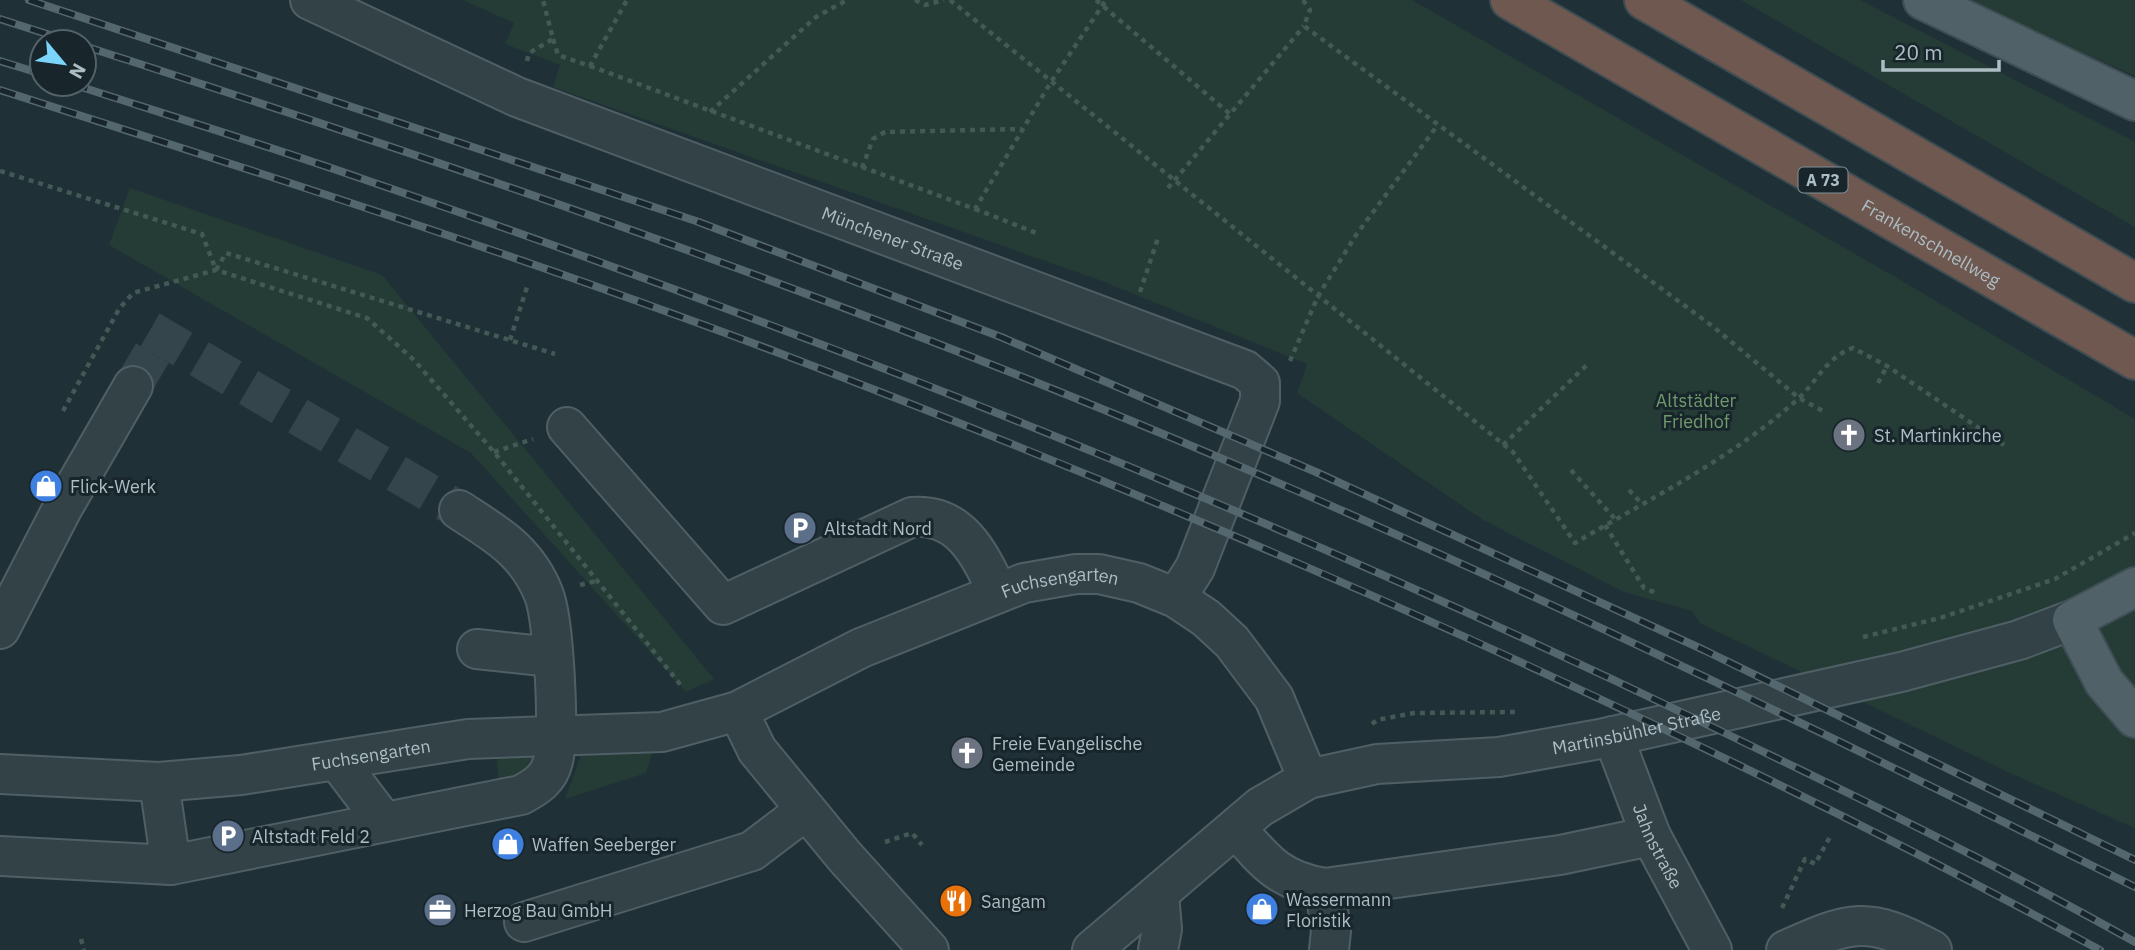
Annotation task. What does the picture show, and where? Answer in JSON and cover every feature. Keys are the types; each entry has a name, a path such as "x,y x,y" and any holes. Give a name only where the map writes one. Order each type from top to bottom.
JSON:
{"highway":[{"name":"Frankenschnellweg","path":"1510,0 2135,360"},
{"path":"1644,0 2135,283"}],"main road":[{"path":"1923,0 2135,102"},
{"name":"Martinsbühler Straße","path":"2072,620 2134,589"},
{"path":"2072,620 2104,682 2135,718"}],"street":[{"name":"Münchener Straße","path":"310,0 517,97 1245,370 1260,383"},
{"path":"1176,598 1195,568 1260,401 1260,383"},
{"path":"0,629 62,509 133,386"},
{"path":"567,427 723,605 912,517 926,516 951,526 975,547 998,593"},
{"path":"0,856 172,865 384,822 531,790 540,785 553,763 556,736 552,657 544,596 509,542 458,510"},
{"name":"Fuchsengarten","path":"0,774 159,782 241,775 468,739 662,732 724,716 862,648 998,593 1051,575 1076,574 1119,578 1176,598 1206,618 1232,642 1274,698 1308,779"},
{"name":"Martinsbühler Straße","path":"1092,950 1260,807 1308,779 1377,764 1499,757 1613,736 1901,672 2019,640 2072,620"},
{"path":"477,649 552,657"},
{"path":"724,716 757,750 929,950"},
{"name":"Jahnstraße","path":"1613,736 1651,836 1712,950"},
{"path":"337,760 384,822"},
{"path":"159,782 172,865"},
{"path":"524,922 752,851 806,810"},
{"path":"1236,828 1266,864 1284,877 1325,888 1560,855 1651,836"},
{"path":"1325,888 1331,931 1329,950"},
{"path":"1158,950 1162,929 1159,894"},
{"path":"1786,950 1841,926 1871,924 1898,932 1932,950"}],"path":[{"path":"543,0 558,55 1039,234"},
{"path":"590,66 627,0"},
{"path":"710,112 817,17 847,0"},
{"path":"915,0 925,5 944,0"},
{"path":"950,0 1513,452 1575,543 1695,474 1799,398 1844,351 1853,348 1862,350 1887,366 2004,445"},
{"path":"1096,0 1104,3 1230,114"},
{"path":"1168,188 1304,26 1310,9 1303,0"},
{"path":"975,209 1051,82 1104,3"},
{"path":"1304,26 1711,326 1799,398 1823,411"},
{"path":"529,53 553,39"},
{"path":"1260,383 1293,358 1318,296 1356,235 1437,126"},
{"path":"862,168 873,139 885,132 1022,129"},
{"path":"0,171 202,234 216,270"},
{"path":"1128,326 1159,234"},
{"path":"216,270 226,253 555,354"},
{"path":"63,411 119,309 132,293 216,270 367,318 414,360 724,716"},
{"path":"510,340 527,287"},
{"path":"1503,445 1590,363"},
{"path":"1878,383 1887,366"},
{"path":"1571,471 1615,519"},
{"path":"1629,490 1642,504"},
{"path":"1605,525 1644,589 1656,593"},
{"path":"1852,640 1940,618 2055,579 2135,533"},
{"path":"1781,911 1805,859 1815,864 1831,835"},
{"path":"81,940 84,950"}],"green space":[{"name":"Altstädter Friedhof","path":"463,0 1412,0 1897,278 2135,419 2135,828 2010,773 1700,623 1692,611 1624,592 1483,520 1297,393 1307,364 1102,281 553,87 560,65 505,44 514,23"},
{"path":"1741,0 1860,0 2135,142 2135,227"},
{"path":"1962,0 2135,0 2135,76"},
{"path":"130,188 382,275 714,679 686,692 471,453 109,245"},
{"path":"653,750 646,773 565,799 582,752"},
{"path":"540,754 533,777 502,782 498,776 497,759"}],"tunnel":[{"path":"150,330 459,510"},
{"path":"133,386 162,337"}],"railway":[{"path":"29,0 696,221 1001,337 1316,472 1704,650 2135,860"},
{"path":"0,19 28,28"},
{"path":"98,51 360,136 770,280 906,331 1175,439 1539,599 1898,770 2135,887"},
{"path":"0,61 28,70"},
{"path":"0,90 293,184 682,317 1116,486 1283,557 1614,705 1939,865 2100,950"},
{"path":"98,92 324,166 702,299 1040,430 1208,499 1374,571 1704,723 1975,856 2135,942"}],"place":[{"name":"St. Martinkirche","path":"1849,435"},
{"name":"Flick-Werk","path":"46,486"},
{"name":"Altstadt Nord","path":"800,528"},
{"name":"Freie Evangelische Gemeinde","path":"967,753"},
{"name":"Altstadt Feld 2","path":"228,836"},
{"name":"Waffen Seeberger","path":"508,844"},
{"name":"Sangam","path":"956,901"},
{"name":"Wassermann Floristik","path":"1262,909"},
{"name":"Herzog Bau GmbH","path":"440,910"}]}
